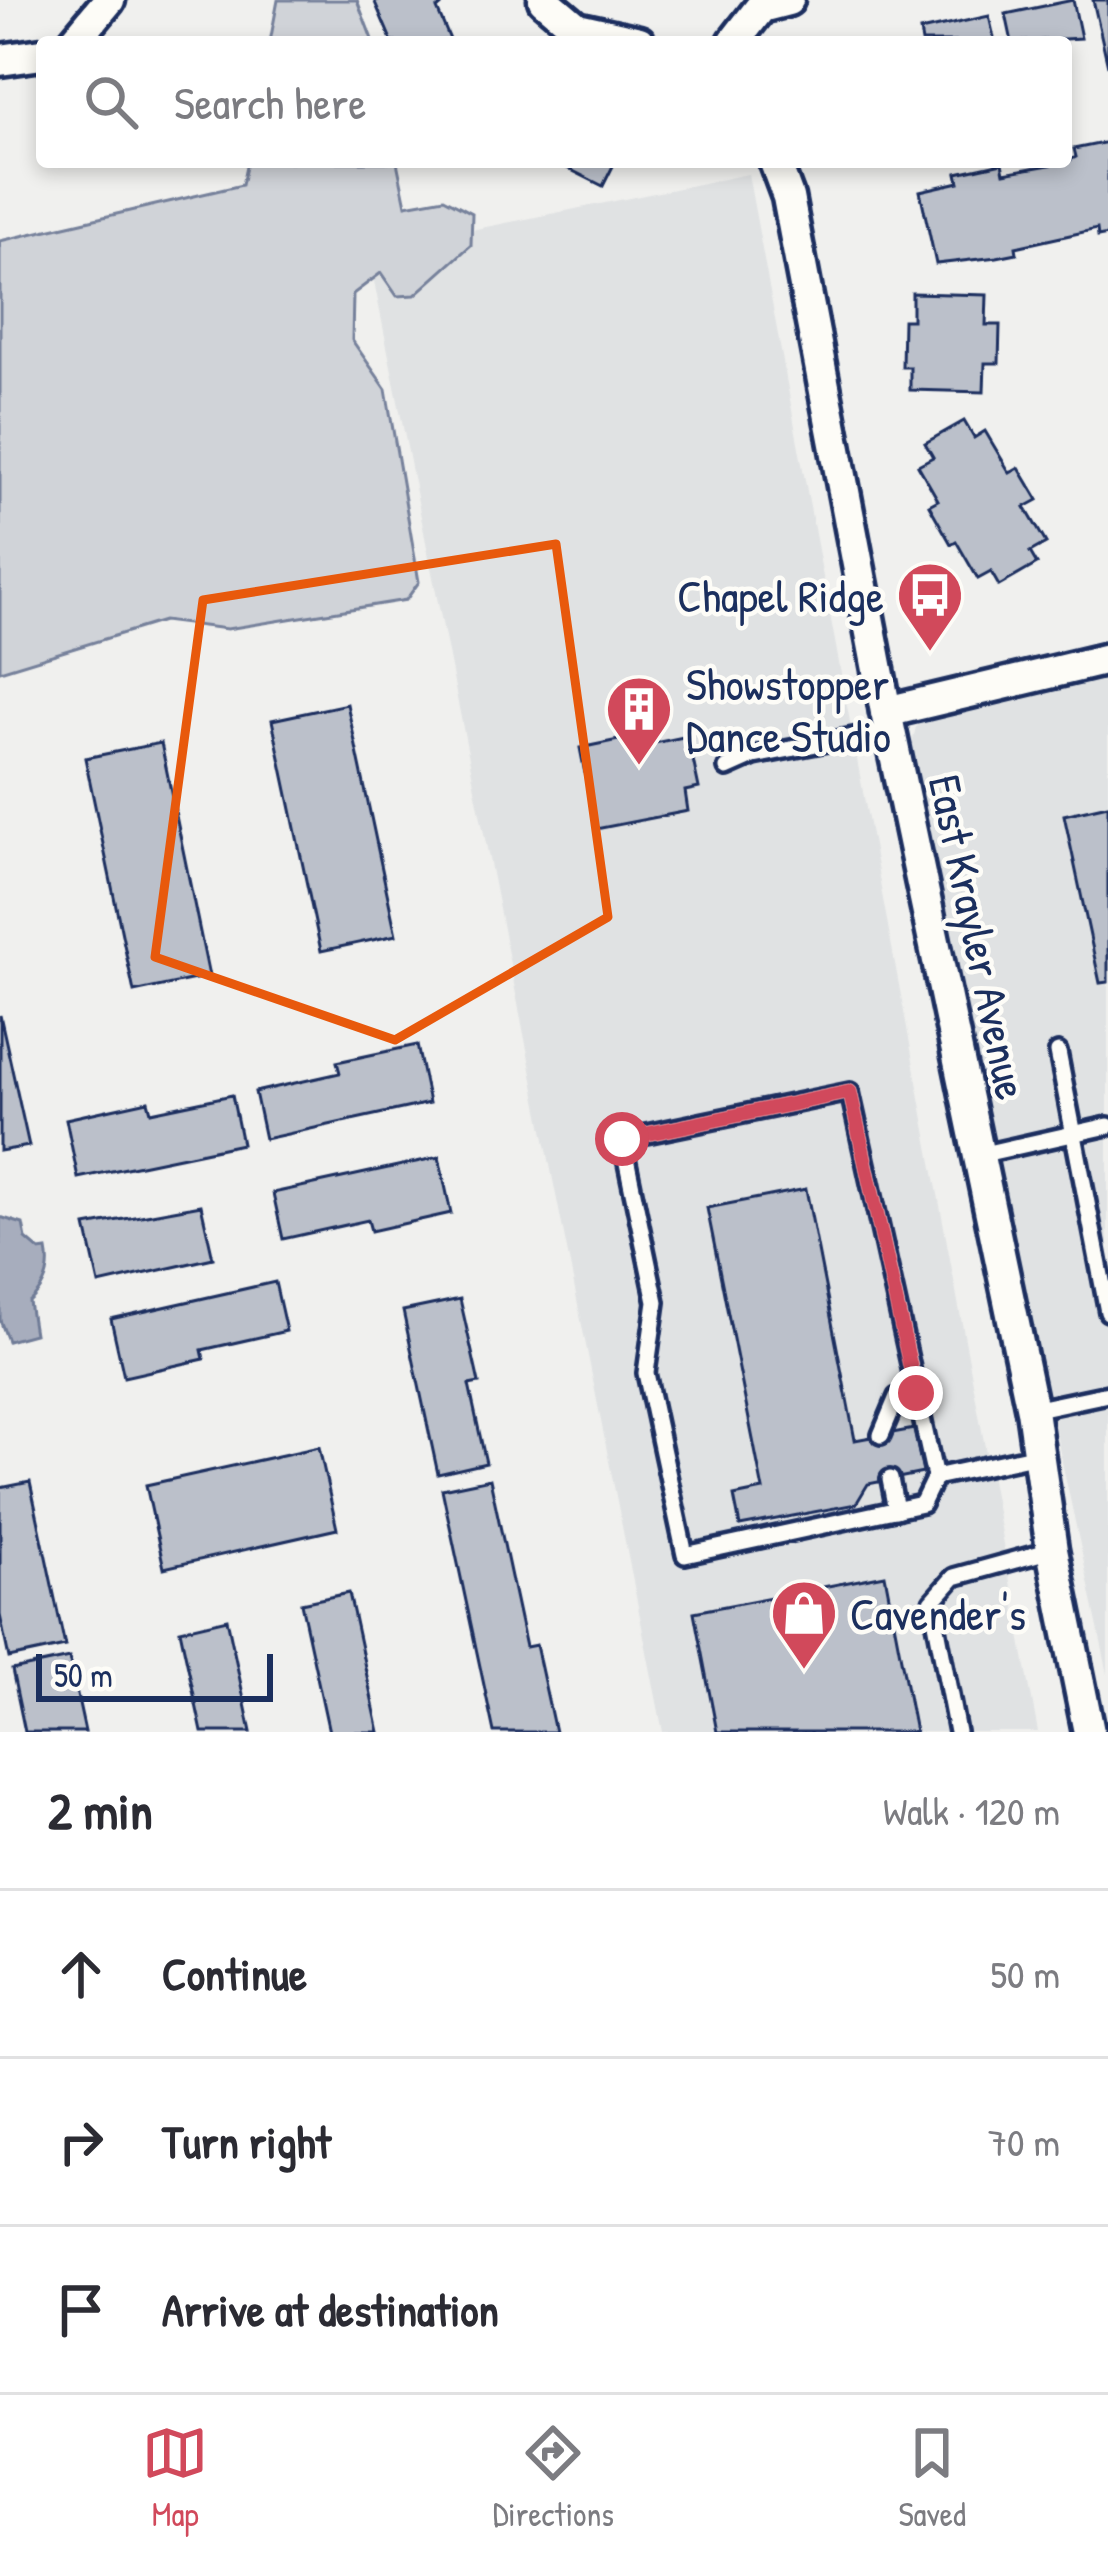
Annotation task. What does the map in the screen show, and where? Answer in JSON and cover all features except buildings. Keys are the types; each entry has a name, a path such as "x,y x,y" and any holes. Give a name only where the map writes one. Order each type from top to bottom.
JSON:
{"street":[{"path":"82,36 109,0"},
{"path":"544,0 578,28 613,36"},
{"path":"739,36 761,7 788,0"},
{"path":"0,60 36,55"},
{"name":"East Krayler Avenue","path":"778,168 788,197 888,721 1032,1410 1052,1550 1089,1732"},
{"path":"888,721 1108,659"}],"lane":[{"path":"727,768 754,756 888,721"},
{"path":"1058,1052 1108,1312"},
{"path":"850,1092 935,1477 922,1504 685,1555 646,1373 656,1302 622,1139 850,1092"},
{"path":"979,1155 1108,1126"},
{"path":"881,1435 897,1397 916,1393"},
{"path":"1032,1410 1108,1394"},
{"path":"935,1477 1038,1455"},
{"path":"890,1479 896,1510"},
{"path":"956,1732 932,1602 954,1577 1052,1550"}],"highlighted area":[{"path":"556,544 608,917 395,1040 155,957 203,600"}],"shaded area":[{"path":"278,0 357,0 371,36 271,36"},
{"path":"246,168 398,168 406,205 444,198 472,213 471,245 415,295 397,296 381,273 353,294 352,340 386,389 419,582 406,600 227,629 163,621 0,671 0,241 242,185"},
{"path":"748,174 1038,1732 663,1732 368,251"},
{"path":"1108,672 1108,1674 909,756 916,727 942,708"}],"water":[{"path":"0,1217 23,1224 26,1239 40,1251 47,1250 48,1257 43,1284 29,1302 34,1334 8,1341 0,1320"}],"place":[{"name":"Chapel Ridge","path":"930,654"},
{"name":"Showstopper Dance Studio","path":"639,768"},
{"name":"Cavender's","path":"804,1672"}],"route":[{"path":"622,1139 850,1092 916,1393"}]}
